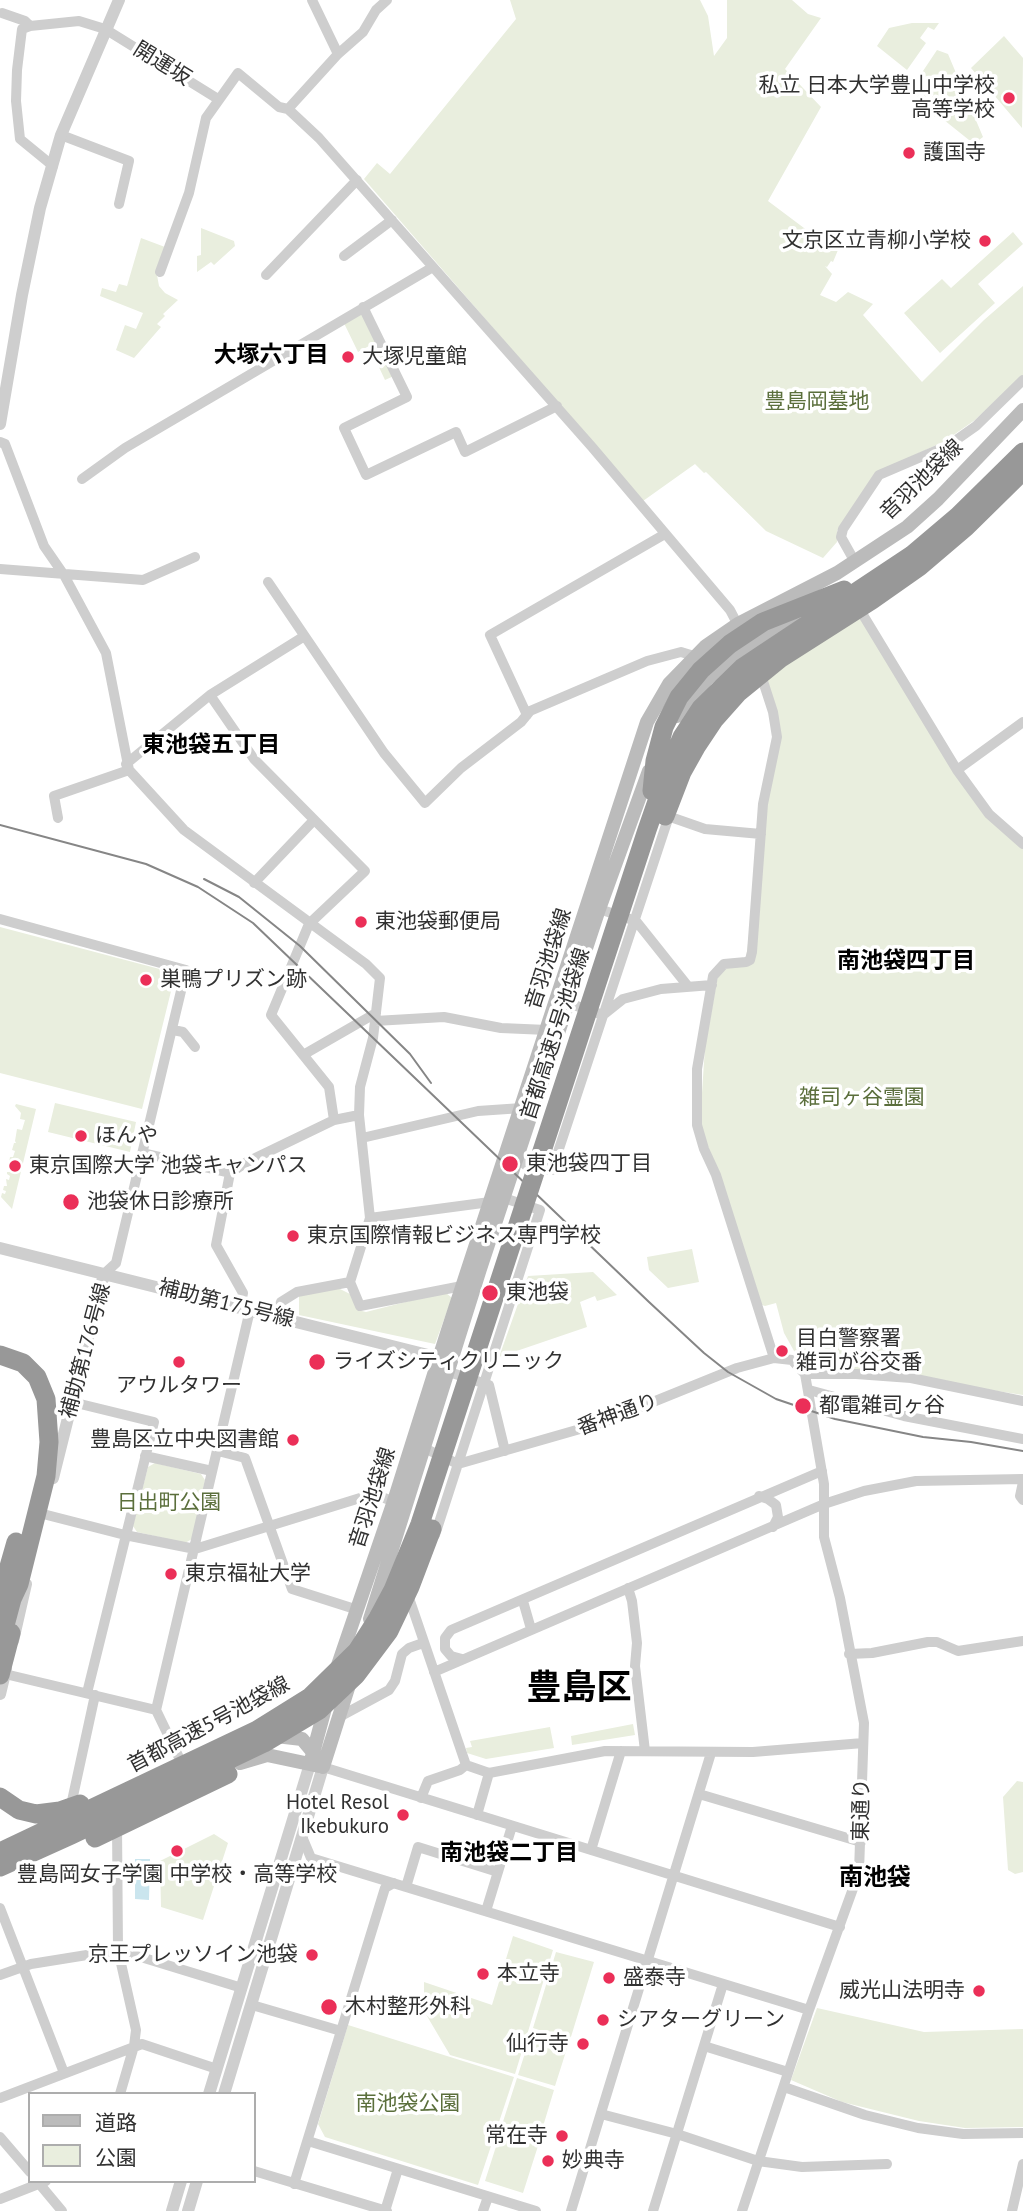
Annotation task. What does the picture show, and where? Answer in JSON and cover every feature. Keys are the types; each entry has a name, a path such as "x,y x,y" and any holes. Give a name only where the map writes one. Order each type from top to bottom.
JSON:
{"highway":[{"name":"首都高速5号池袋線","path":"0,1852 201,1758 276,1719 323,1686 357,1651 379,1618 393,1590 420,1524 675,750 691,723 713,695 757,657 888,572 958,516 1023,452"},
{"name":"首都高速5号池袋線","path":"0,1867 264,1743 303,1721 344,1688 373,1654 398,1614 417,1570 670,802 695,747 714,720 752,680 919,567 966,527 1023,471"},
{"path":"0,1644 12,1599 19,1584 46,1476 49,1427 43,1387 31,1370 7,1361"},
{"path":"0,1598 28,1492 43,1416 38,1391 27,1377 7,1361"},
{"path":"2,1674 19,1601 19,1584"},
{"path":"0,1845 17,1852 44,1855 74,1848 256,1759 287,1737 303,1721"},
{"path":"0,1797 10,1806 28,1813 60,1811 115,1787 201,1758"}],"main road":[{"name":"音羽池袋線","path":"316,1761 333,1679 399,1503 480,1269 522,1108 647,722 669,684 694,656 738,624 855,562 922,514 1023,410"},
{"name":"音羽池袋線","path":"316,1761 339,1717 385,1571 399,1503 424,1448 447,1363 462,1286 518,1158 599,909 654,757 683,707 708,679 748,645 895,557 926,533 1023,442"},
{"name":"音羽池袋線","path":"636,803 710,709 737,682 761,672 932,550 1023,464"},
{"path":"0,1845 230,1736 298,1708 333,1679"},
{"path":"230,1736 302,1739 316,1761"},
{"path":"0,1874 256,1757 275,1756 316,1761"}],"street":[{"path":"0,424 32,242 52,166 61,135 119,0"},
{"path":"312,0 338,54"},
{"path":"288,108 338,54 363,32 376,10 387,0"},
{"path":"2,13 25,21 30,26 22,29 17,70 16,101 20,139 52,166"},
{"name":"開運坂","path":"30,26 79,21 105,29 218,99"},
{"path":"160,272 189,193 206,118 238,73 279,107 288,108 319,138 557,406 730,610 761,672 778,737 763,804 750,960 720,967 715,971 697,1069 697,1125 716,1175 774,1358 792,1360 805,1374 911,1378 1023,1401"},
{"path":"61,135 129,161 119,204"},
{"path":"266,275 357,180"},
{"path":"344,256 392,220"},
{"path":"82,480 125,448 433,267"},
{"path":"363,307 407,397 344,428 366,475 456,432 465,452 557,406"},
{"path":"855,562 841,537 843,529 879,475 949,445 976,426 1023,380"},
{"path":"0,442 5,444 44,546 64,575 106,653 127,767 184,830 366,964 380,978 376,1017 360,1087 359,1115 370,1218 350,1282 360,1306 462,1286"},
{"path":"527,715 490,635 666,534"},
{"path":"0,569 143,580 195,557"},
{"path":"837,573 957,770 989,814 1023,844"},
{"path":"268,582 384,753 425,803 461,768 521,722 530,711 648,661 681,652 694,656"},
{"path":"58,818 54,796 127,767 210,695 303,637"},
{"path":"518,1158 529,1168 552,1170 668,816 705,745 761,672"},
{"path":"210,695 254,759 365,871 309,924 271,1015 329,1087 334,1120"},
{"path":"957,770 1023,722"},
{"path":"636,803 705,829 761,834"},
{"path":"254,883 314,820"},
{"path":"599,909 634,921 687,985"},
{"name":"補助第176号線","path":"0,919 186,970 116,1263 104,1274 2,1674 0,1694"},
{"path":"603,1015 623,999 687,985 712,985"},
{"path":"568,1003 603,1015"},
{"path":"303,1055 376,1017 444,1017 501,1028 547,1030"},
{"path":"173,1030 183,1032 195,1047"},
{"path":"362,1138 478,1111 522,1108"},
{"path":"144,1153 230,1173 334,1120 359,1115"},
{"path":"192,1785 156,1710 218,1451 245,1309 243,1293 216,1245 230,1173"},
{"path":"370,1218 498,1200 540,1210 412,1608"},
{"name":"補助第175号線","path":"0,1248 276,1316 447,1363"},
{"path":"480,1269 517,1282"},
{"path":"276,1316 281,1302 297,1292 350,1282"},
{"name":"番神通り","path":"458,1464 607,1421 737,1368 774,1358"},
{"path":"447,1363 489,1385 505,1451"},
{"name":"東通り","path":"742,2211 809,2010 859,1872 864,1723 840,1598 824,1537 822,1471 805,1374"},
{"path":"809,1390 904,1416 1023,1439"},
{"path":"70,1813 91,1694 125,1535 153,1422 72,1402"},
{"path":"424,1448 458,1464"},
{"path":"218,1451 246,1458 292,1589 358,1610"},
{"path":"145,1456 212,1471"},
{"path":"462,1659 455,1658 445,1649 445,1638 449,1633 759,1496 822,1471"},
{"path":"434,1672 824,1504 864,1491 916,1481 1023,1481 1020,1496 1023,1500"},
{"path":"43,1514 195,1549 373,1494 399,1503"},
{"path":"759,1496 776,1505 778,1517 773,1527"},
{"path":"385,1571 419,1584"},
{"path":"403,1579 466,1765"},
{"path":"628,1588 637,1643 635,1666 645,1751"},
{"path":"523,1601 531,1629"},
{"path":"849,1654 888,1651 928,1642 937,1642 958,1651 1023,1641"},
{"path":"339,1717 389,1690 395,1681 402,1654 423,1643"},
{"path":"2,1674 156,1710"},
{"path":"466,1765 488,1773 605,1751 711,1753 863,1744"},
{"path":"591,1850 621,1751"},
{"path":"571,2211 711,1753"},
{"path":"316,1761 421,1798 840,1927"},
{"path":"225,2092 303,1839 316,1761"},
{"path":"210,2092 316,1761"},
{"path":"421,1798 428,1781 460,1770 466,1765"},
{"path":"477,1815 488,1773"},
{"path":"699,1794 861,1842"},
{"path":"117,1821 118,1950 136,2029 121,2092"},
{"path":"486,1911 512,1826"},
{"path":"303,1839 311,1858 809,2010"},
{"path":"407,1887 418,1847 498,1872"},
{"path":"295,2184 385,1888 394,1883"},
{"path":"0,1908 64,2073"},
{"path":"0,1975 22,1966 118,1950 242,1988"},
{"path":"653,2211 723,1984"},
{"path":"252,2004 341,2032"},
{"path":"0,2098 142,2044 217,2069"},
{"path":"704,2046 788,2072"},
{"path":"783,2087 865,2115 918,2128 963,2134 1023,2133"},
{"path":"601,2114 677,2134 758,2161 802,2167 887,2164"},
{"path":"0,2137 28,2170"},
{"path":"308,2141 536,2211"},
{"path":"1012,2211 1023,2164"},
{"path":"256,2172 386,2211 398,2169"},
{"path":"0,2199 39,2183"},
{"path":"42,2183 62,2211"},
{"path":"172,2211 180,2183"},
{"path":"188,2211 196,2183"},
{"path":"483,2211 488,2196"}],"green space":[{"name":"豊島岡墓地","path":"510,0 700,0 708,16 714,56 727,38 727,0 792,0 808,14 821,18 785,69 821,107 768,201 828,246 838,250 833,262 825,266 832,274 820,295 836,302 848,292 873,304 863,315 922,382 984,320 1023,286 1023,375 975,420 945,441 876,473 837,531 837,542 823,558 766,531 695,464 643,501 364,179 377,163 390,174 516,19"},
{"path":"912,23 939,23 934,30 928,27 920,38 926,43 907,70 877,46 889,28"},
{"name":"私立 日本大学豊山中学校 高等学校","path":"1004,36 1023,58 1022,128 971,68"},
{"path":"937,50 948,54 983,137 979,140 969,140 944,120 923,112 929,104 912,98 920,82 917,80"},
{"path":"201,228 234,241 235,246 214,265 211,262 197,272 197,256 201,255"},
{"path":"1013,232 1023,244 978,284 995,303 940,353 904,313 942,279 951,288"},
{"path":"141,238 165,247 157,275 159,286 178,300 163,314 165,316 157,324 161,327 134,358 116,350 125,325 136,329 143,313 100,296 102,288 116,292 119,284 127,286"},
{"path":"362,308 396,375 385,380 369,346 358,352 342,319"},
{"name":"雑司ヶ谷霊園","path":"860,618 989,814 1023,844 1023,1395 900,1376 814,1373 803,1367 784,1333 776,1303 765,1306 759,1304 700,1124 705,1047 718,975 721,970 745,966 767,800 781,735 767,679 794,658"},
{"path":"0,927 171,972 174,979 142,1109 0,1073"},
{"path":"55,1103 136,1122 130,1152 48,1132"},
{"path":"16,1104 36,1109 12,1209 1,1197 6,1191 3,1190 4,1186 7,1186 6,1179 9,1180 10,1176 7,1172 11,1169 8,1168 10,1157 13,1157 15,1151 12,1150 16,1143 17,1129 22,1130 25,1120 20,1119 21,1113"},
{"path":"692,1249 699,1282 668,1288 649,1270 647,1257"},
{"path":"593,1272 617,1295 597,1301 595,1296 580,1302 587,1327 499,1357 528,1276"},
{"path":"336,1287 352,1295 358,1310 366,1312 445,1292 452,1298 435,1344 299,1315 299,1296"},
{"name":"日出町公園","path":"155,1463 201,1474 205,1480 192,1539 185,1543 137,1532 133,1526 148,1467"},
{"path":"633,1724 635,1735 572,1745 571,1736"},
{"path":"550,1727 554,1748 486,1759 467,1753 466,1748 472,1747 470,1741"},
{"path":"1017,1781 1023,1782 1023,1872 1015,1874 1008,1870 1003,1797"},
{"path":"214,1834 228,1843 203,1920 161,1907 160,1861"},
{"path":"513,1936 553,1950 515,2074 450,2055 424,2011 424,1982 492,2005"},
{"path":"556,1952 594,1962 570,2040 533,2028"},
{"path":"817,2008 924,2032 1023,2029 1023,2127 965,2128 919,2121 842,2102 791,2080"},
{"name":"南池袋公園","path":"348,2025 514,2077 478,2185 325,2137 318,2124"},
{"path":"532,2031 569,2042 555,2086 518,2075"},
{"path":"517,2078 554,2090 538,2143 500,2131"},
{"path":"500,2134 538,2146 523,2193 485,2181"}],"water":[{"path":"135,1859 150,1859 149,1900 135,1899"}],"tram line":[{"path":"0,825 146,864 198,887 253,923 649,1302 728,1372 776,1399 835,1419 923,1437 1023,1451"},
{"path":"204,879 239,897 300,946 410,1054 431,1083"}],"place":[{"name":"私立 日本大学豊山中学校 高等学校","path":"1009,98"},
{"name":"護国寺","path":"909,153"},
{"name":"文京区立青柳小学校","path":"985,241"},
{"name":"大塚児童館","path":"348,357"},
{"name":"東池袋郵便局","path":"361,922"},
{"name":"巣鴨プリズン跡","path":"146,980"},
{"name":"ほんや","path":"81,1136"},
{"name":"東池袋四丁目","path":"510,1164"},
{"name":"東京国際大学 池袋キャンパス","path":"15,1166"},
{"name":"池袋休日診療所","path":"71,1202"},
{"name":"東京国際情報ビジネス専門学校","path":"293,1236"},
{"name":"東池袋","path":"490,1293"},
{"name":"目白警察署 雑司が谷交番","path":"782,1351"},
{"name":"アウルタワー","path":"179,1362"},
{"name":"ライズシティクリニック","path":"317,1362"},
{"name":"都電雑司ヶ谷","path":"803,1406"},
{"name":"豊島区立中央図書館","path":"293,1440"},
{"name":"東京福祉大学","path":"171,1574"},
{"name":"Hotel Resol Ikebukuro","path":"403,1815"},
{"name":"豊島岡女子学園 中学校・高等学校","path":"177,1851"},
{"name":"京王プレッソイン池袋","path":"312,1955"},
{"name":"本立寺","path":"483,1974"},
{"name":"盛泰寺","path":"609,1978"},
{"name":"威光山法明寺","path":"979,1991"},
{"name":"木村整形外科","path":"329,2007"},
{"name":"シアターグリーン","path":"603,2020"},
{"name":"仙行寺","path":"583,2044"},
{"name":"常在寺","path":"562,2136"},
{"name":"妙典寺","path":"548,2161"}],"district":[{"name":"大塚六丁目","path":"271,355"},
{"name":"東池袋五丁目","path":"211,745"},
{"name":"南池袋四丁目","path":"906,961"},
{"name":"豊島区","path":"579,1689"},
{"name":"南池袋二丁目","path":"509,1853"},
{"name":"南池袋","path":"875,1878"}]}
